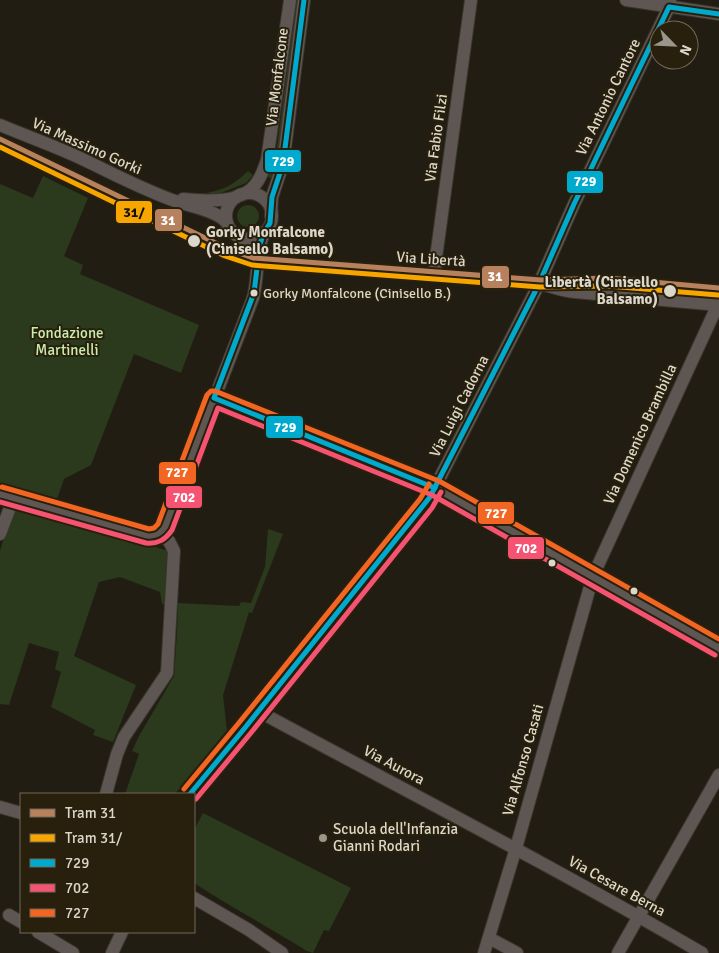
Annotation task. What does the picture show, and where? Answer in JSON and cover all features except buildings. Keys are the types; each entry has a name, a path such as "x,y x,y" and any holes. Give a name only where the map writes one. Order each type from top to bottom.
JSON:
{"street":[{"name":"Via Monfalcone","path":"240,196 249,192 255,186 267,160 290,0"},
{"name":"Via Monfalcone","path":"271,216 274,187 283,164 304,0"},
{"name":"Via Fabio Filzi","path":"442,276 436,272 434,265 470,0"},
{"path":"626,0 670,3 719,14"},
{"name":"Via Antonio Cantore","path":"539,284 592,166 670,3"},
{"name":"Via Massimo Gorki","path":"0,125 76,156 148,191 190,207 216,214 227,223"},
{"path":"159,535 165,527 254,293 260,244 270,224 271,216 268,204 262,198 252,194 240,196 232,201 226,215 227,223 234,234 244,239 249,239 258,237 266,231"},
{"name":"Via Massimo Gorki","path":"161,196 211,201 228,200 240,196"},
{"name":"Via Libertà","path":"258,262 539,284 575,292 717,305"},
{"name":"Via Luigi Cadorna","path":"191,793 426,503 539,284"},
{"name":"Via Domenico Brambilla","path":"593,576 717,305"},
{"path":"214,398 435,488 719,648"},
{"path":"0,494 148,536 159,535 169,541 174,551 167,673 124,737 117,754 106,793"},
{"path":"0,534 14,497"},
{"name":"Via Alfonso Casati","path":"484,953 516,848 593,576"},
{"name":"Via Aurora","path":"258,711 516,848"},
{"path":"618,953 719,775"},
{"path":"0,807 20,813"},
{"name":"Via Cesare Berna","path":"516,848 702,953"},
{"path":"195,899 249,930 282,953"},
{"path":"9,915 20,921"},
{"path":"40,933 73,953"},
{"path":"112,953 122,933"},
{"path":"489,938 517,953"}],"green space":[{"path":"296,0 300,0 278,157 271,178 268,177 276,154"},
{"path":"248,171 253,175 246,183 216,195 206,193 229,186"},
{"name":"Fondazione Martinelli","path":"43,176 88,198 64,256 83,265 80,274 199,325 181,373 134,354 91,465 64,479 56,502 0,485 0,184 33,198"},
{"path":"244,205 252,205 259,212 259,220 252,227 244,227 237,220 237,212"},
{"path":"15,501 168,551 167,605 162,604 160,592 120,577 99,582 74,656 136,685 113,742 93,735 95,730 51,707 61,672 55,669 59,652 29,643 9,705 0,704 0,551"},
{"path":"268,529 283,534 252,613 249,612 223,695 227,731 176,793 125,793 139,754 132,751 174,676 178,603 239,606 241,602 251,603 265,567"},
{"path":"203,813 351,888 329,931 324,930 313,953 195,884 195,828"}],"tram line":[{"name":"31","path":"0,139 228,249 253,258 541,280 608,278 719,288"},
{"name":"31/","path":"0,147 225,256 252,265 540,287 608,286 718,295"}],"transit line":[{"name":"729","path":"304,0 283,164 272,197 270,223 260,244 254,293 214,398 435,488"},
{"name":"729","path":"191,793 430,497 538,286 574,204 669,7 719,14"},
{"name":"727","path":"2,487 149,529 154,528 158,524 207,395 211,391 215,391 439,481 719,639"},
{"name":"702","path":"0,502 146,543 161,541 172,530 218,408 432,495 715,655"},
{"name":"727","path":"184,789 420,499 429,484"},
{"name":"702","path":"196,799 432,508 441,492"}],"place":[{"name":"Gorky Monfalcone (Cinisello Balsamo)","path":"194,241"},
{"name":"Libertà (Cinisello Balsamo)","path":"670,291"},
{"name":"Gorky Monfalcone (Cinisello B.)","path":"254,293"},
{"name":"Scuola dell'Infanzia Gianni Rodari","path":"323,838"}]}
